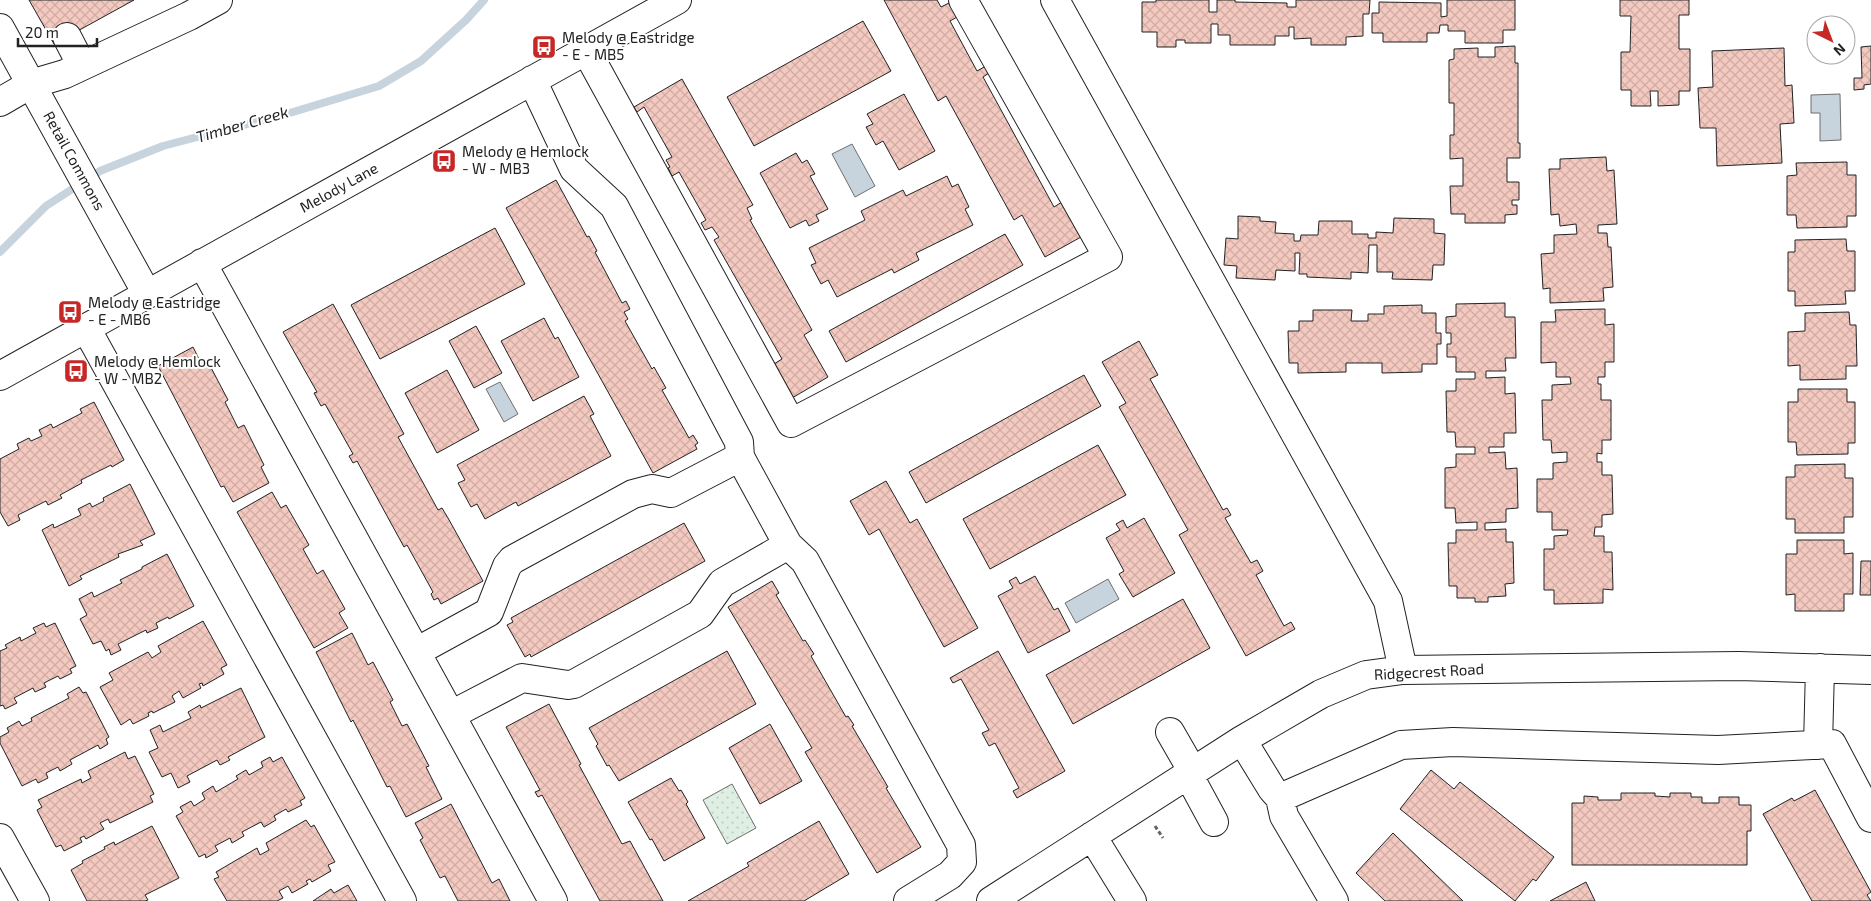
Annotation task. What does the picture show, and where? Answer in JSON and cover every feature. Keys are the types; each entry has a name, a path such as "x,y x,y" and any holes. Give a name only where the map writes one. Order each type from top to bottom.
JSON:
{"street":[{"path":"0,102 31,84 65,74 189,16 218,0"},
{"name":"Melody Lane","path":"0,376 677,0"},
{"path":"586,50 791,422 1108,257 963,0"},
{"path":"1055,0 1388,601 1403,670"},
{"name":"Retail Commons","path":"0,28 147,294"},
{"path":"67,37 82,66"},
{"path":"532,80 574,169 614,206 739,442 740,458 788,545 805,561 961,845 962,862 950,876 908,901"},
{"path":"202,264 553,901"},
{"path":"86,328 402,901"},
{"path":"416,652 490,612 507,566 512,560 632,494 652,488 671,493 740,458"},
{"path":"451,715 522,678 568,685 574,684 700,614 722,583 788,545"},
{"name":"Ridgecrest Road","path":"991,901 1242,740 1321,694 1366,675 1403,670 1720,666 1871,670"},
{"path":"1818,745 1820,668"},
{"path":"1170,732 1214,822"},
{"path":"1242,740 1272,789 1280,798 1284,816 1334,901"},
{"path":"1280,798 1401,745 1453,742 1718,750 1832,744 1871,818"},
{"path":"1092,836 1132,901"},
{"path":"0,838 35,901"}],"path":[{"path":"1153,824 1163,838"}],"green space":[{"path":"732,784 756,828 727,844 703,800"}],"shaded area":[{"path":"1840,94 1841,140 1820,141 1820,113 1811,113 1811,95"},
{"path":"852,144 875,186 855,197 832,154"},
{"path":"500,382 518,414 504,422 486,389"},
{"path":"1108,579 1119,599 1076,623 1065,603"}],"building":[{"path":"29,0 134,0 54,44"},
{"path":"884,0 937,0 941,7 949,3 957,17 950,21 977,71 986,66 989,73 983,77 1054,207 1062,202 1081,237 1045,257 1022,215 1014,220 946,96 938,101"},
{"path":"1156,0 1209,0 1209,12 1217,12 1217,0 1287,3 1287,7 1296,7 1296,0 1370,0 1369,14 1363,14 1363,36 1346,37 1346,45 1311,45 1311,38 1294,39 1294,27 1289,27 1289,36 1275,36 1275,45 1230,45 1230,35 1218,35 1218,24 1211,24 1211,43 1185,43 1185,40 1176,40 1176,47 1157,47 1157,32 1142,32 1142,2 1156,2"},
{"path":"1447,0 1515,0 1515,30 1503,30 1503,43 1465,43 1465,31 1448,31 1448,25 1440,25 1439,33 1427,33 1427,42 1383,42 1383,33 1372,33 1372,13 1379,13 1379,2 1441,3 1441,17 1447,16"},
{"path":"1620,0 1689,0 1689,15 1679,15 1679,49 1690,49 1690,91 1679,91 1679,105 1658,106 1658,91 1650,91 1651,106 1631,106 1631,90 1621,90 1621,52 1630,52 1631,16 1620,16"},
{"path":"863,21 891,71 754,146 727,97"},
{"path":"1515,46 1515,63 1518,63 1518,143 1520,143 1520,158 1507,158 1507,182 1519,182 1519,200 1512,200 1512,205 1517,205 1517,214 1505,215 1505,223 1465,223 1465,214 1451,214 1450,186 1463,186 1463,158 1450,159 1450,135 1454,135 1454,103 1449,103 1449,60 1454,59 1454,49 1478,48 1478,57 1495,57 1495,47"},
{"path":"1871,46 1871,84 1864,85 1864,89 1854,90 1854,78 1862,78 1861,47"},
{"path":"1784,48 1785,86 1792,85 1794,123 1780,124 1782,163 1717,166 1716,128 1700,128 1698,88 1713,87 1712,51"},
{"path":"682,79 753,205 747,208 752,219 750,220 812,330 804,335 828,377 792,398 774,364 782,359 714,240 719,237 712,227 705,230 701,223 706,220 679,172 672,176 666,160 672,157 644,107 637,112 634,107"},
{"path":"904,94 935,151 899,170 883,141 876,145 866,127 873,124 867,114"},
{"path":"796,153 802,163 807,160 815,174 810,176 828,209 816,215 819,221 809,226 806,220 790,228 760,173"},
{"path":"1606,157 1607,171 1614,170 1617,224 1598,225 1598,233 1607,233 1608,247 1611,247 1613,287 1603,288 1604,301 1550,303 1550,288 1543,289 1541,254 1554,253 1554,235 1577,234 1576,224 1560,226 1559,214 1551,215 1549,169 1560,169 1560,159"},
{"path":"1847,162 1847,175 1856,175 1856,216 1847,216 1847,227 1797,228 1796,215 1787,215 1787,176 1797,175 1796,163"},
{"path":"947,176 952,187 958,184 969,207 965,209 973,225 916,253 919,260 894,273 892,269 837,297 828,280 821,284 811,265 816,263 809,248 865,220 861,211 903,190 906,196"},
{"path":"556,180 587,237 589,236 597,251 595,252 622,303 626,301 630,309 624,312 628,319 625,321 652,369 654,367 666,388 662,390 689,438 693,435 698,443 695,445 697,449 653,473 506,208"},
{"path":"1238,216 1260,217 1260,221 1276,222 1275,233 1294,234 1294,241 1300,241 1301,235 1318,235 1319,221 1352,221 1352,234 1368,234 1368,238 1376,238 1376,232 1393,233 1394,218 1434,219 1434,233 1445,234 1444,265 1433,265 1432,280 1392,279 1393,272 1377,272 1377,245 1369,245 1368,273 1351,272 1351,279 1307,277 1307,274 1299,274 1300,253 1295,253 1295,271 1276,270 1275,280 1236,278 1237,266 1224,265 1226,238 1238,239"},
{"path":"495,228 525,284 380,359 351,305"},
{"path":"1005,234 1023,265 846,362 829,331"},
{"path":"1846,239 1847,251 1855,251 1855,291 1845,291 1846,304 1795,306 1795,291 1788,291 1788,252 1795,252 1795,240"},
{"path":"1505,303 1505,317 1515,317 1516,358 1505,358 1506,371 1486,371 1486,378 1505,377 1505,394 1515,393 1516,433 1504,433 1504,447 1489,447 1489,453 1505,452 1506,469 1517,468 1518,508 1506,509 1506,522 1485,523 1485,530 1506,529 1506,542 1513,542 1514,583 1505,584 1506,596 1488,597 1488,602 1475,602 1475,598 1457,598 1457,586 1449,586 1448,543 1456,543 1456,530 1477,530 1477,522 1456,523 1455,508 1445,508 1445,468 1456,467 1456,454 1475,454 1475,447 1456,447 1455,432 1447,432 1446,391 1456,391 1456,379 1475,379 1475,372 1456,372 1456,357 1447,357 1447,344 1451,344 1451,333 1446,333 1446,317 1456,316 1456,304"},
{"path":"333,304 404,434 398,437 438,510 442,508 483,581 441,604 438,598 434,600 431,594 433,592 407,545 404,547 357,461 353,463 349,456 353,454 325,404 321,406 314,393 317,392 283,332"},
{"path":"1422,305 1422,313 1436,313 1436,333 1441,333 1441,344 1437,344 1437,364 1422,364 1422,372 1382,373 1382,363 1346,363 1346,372 1298,373 1298,363 1289,363 1288,331 1299,331 1299,321 1313,321 1313,310 1352,310 1351,321 1368,321 1368,314 1384,314 1384,306"},
{"path":"1605,309 1605,325 1614,324 1614,362 1605,362 1605,377 1598,377 1598,384 1601,384 1601,400 1611,400 1611,440 1602,440 1602,454 1597,453 1597,462 1602,462 1602,475 1612,475 1613,514 1602,515 1602,527 1595,527 1594,536 1604,536 1604,552 1612,552 1613,590 1603,589 1603,603 1554,604 1554,590 1544,590 1544,549 1554,549 1554,536 1567,535 1568,530 1552,530 1552,512 1537,512 1537,479 1553,479 1553,463 1567,462 1567,452 1552,453 1551,440 1543,440 1542,400 1552,400 1552,385 1571,384 1570,377 1556,377 1556,362 1541,363 1541,322 1556,322 1555,310"},
{"path":"1849,312 1850,325 1856,325 1857,366 1846,366 1846,379 1800,380 1800,365 1788,366 1788,332 1805,331 1805,313"},
{"path":"544,318 555,339 558,337 579,377 533,401 501,341"},
{"path":"476,326 502,373 474,388 449,341"},
{"path":"1139,341 1158,375 1150,379 1223,510 1227,508 1231,515 1225,518 1251,563 1257,560 1263,571 1256,575 1284,626 1291,622 1295,629 1246,656 1179,535 1188,530 1119,407 1126,403 1102,362"},
{"path":"193,347 201,363 207,360 228,400 225,402 238,428 244,425 264,465 261,467 269,483 233,502 224,486 221,487 158,366"},
{"path":"447,370 479,430 437,453 405,393"},
{"path":"1084,375 1101,406 926,503 909,472"},
{"path":"1798,389 1847,389 1847,402 1855,402 1855,443 1848,443 1848,454 1797,455 1796,442 1788,442 1788,402 1798,402"},
{"path":"584,396 594,414 590,416 611,456 518,506 516,502 485,519 477,504 471,507 458,483 465,480 457,465"},
{"path":"94,402 124,460 81,480 82,483 60,495 62,498 48,505 46,501 18,515 20,520 8,526 0,512 0,459 19,449 17,444 29,438 31,441 42,436 39,430 51,424 53,428 82,413 80,409"},
{"path":"1098,445 1126,495 990,569 963,519"},
{"path":"1845,464 1845,478 1853,478 1853,517 1844,517 1844,533 1795,533 1795,519 1786,519 1786,477 1795,477 1795,465"},
{"path":"886,481 910,523 917,519 978,628 944,647 879,529 869,535 850,501"},
{"path":"130,484 155,534 140,541 143,545 118,554 119,557 80,576 82,579 69,586 42,530 53,524 54,528 81,515 78,509 90,503 92,507 104,501 103,498"},
{"path":"272,492 281,508 286,505 309,545 303,549 317,574 323,570 345,609 339,613 348,628 314,648 237,512"},
{"path":"1144,518 1175,573 1133,597 1119,574 1124,571 1106,538 1120,530 1116,524 1123,520 1127,528"},
{"path":"684,523 705,561 531,657 530,654 525,657 507,625 513,622 511,618"},
{"path":"1797,540 1844,540 1844,554 1853,553 1853,594 1844,594 1844,611 1795,611 1795,594 1786,595 1786,554 1797,554"},
{"path":"167,554 194,606 169,619 168,617 156,623 158,628 147,633 146,630 118,644 121,650 111,655 109,649 106,651 101,641 93,644 80,619 87,615 79,599 92,592 94,597 122,583 120,580"},
{"path":"1861,561 1871,561 1871,595 1860,595"},
{"path":"1035,576 1054,610 1058,608 1070,631 1028,653 998,596 1013,588 1009,581 1016,577 1020,584"},
{"path":"772,581 779,593 776,595 803,641 805,640 814,654 811,656 846,717 848,716 854,725 852,726 888,787 886,788 921,847 877,873 805,752 812,748 728,607"},
{"path":"1183,599 1210,648 1073,724 1046,675"},
{"path":"203,621 227,665 221,668 224,674 203,686 202,683 199,684 201,688 183,698 179,691 172,696 175,702 153,713 152,711 148,713 149,716 133,724 130,719 121,725 100,687 113,680 109,673 148,652 152,658 161,652 158,646"},
{"path":"44,623 46,627 55,623 76,666 70,669 72,673 60,679 58,676 44,683 46,687 35,692 33,688 14,698 17,703 5,709 3,705 0,706 0,651 7,648 5,645 20,637 21,641 36,633 33,628"},
{"path":"352,633 368,665 373,662 393,700 390,702 402,726 407,724 429,766 426,767 442,799 406,817 390,786 387,787 353,720 351,722 316,652"},
{"path":"727,651 756,704 619,781 609,765 607,766 589,728"},
{"path":"998,651 1065,771 1017,798 1013,791 1019,788 995,743 989,746 982,733 989,730 961,679 953,683 950,678"},
{"path":"79,687 83,693 86,692 109,737 106,739 108,744 100,749 98,745 70,760 72,764 60,771 58,767 46,773 48,778 38,783 36,779 22,786 0,743 0,737 9,732 7,728 19,721 22,726 32,721 31,718 69,698 67,694"},
{"path":"241,688 265,737 228,757 230,760 220,765 217,760 187,776 190,782 178,788 171,773 162,777 149,752 158,748 150,730 160,725 163,732 191,718 188,712 200,705 201,708"},
{"path":"549,704 581,764 579,765 622,844 630,841 663,901 600,901 542,795 538,797 535,792 540,790 506,727"},
{"path":"770,724 802,781 760,804 729,748"},
{"path":"125,752 128,759 135,756 154,794 150,796 153,802 110,823 108,819 100,823 104,829 86,839 84,836 80,838 82,842 64,851 61,845 56,847 37,810 42,807 38,800 81,779 82,783 91,778 88,771"},
{"path":"270,757 273,762 282,757 305,798 300,801 302,805 288,812 286,809 274,816 276,820 264,827 261,822 242,832 244,836 232,843 230,838 215,846 218,851 206,858 205,854 199,857 176,816 183,812 180,807 191,801 194,806 205,799 202,793 213,786 216,792 238,779 236,776 246,770 249,775 263,767 261,762"},
{"path":"1431,770 1454,789 1460,782 1554,857 1536,881 1533,879 1515,901 1400,809"},
{"path":"671,778 688,802 686,804 705,838 664,861 628,802"},
{"path":"1815,790 1871,892 1867,895 1871,901 1812,901 1763,814 1792,798 1794,801"},
{"path":"1621,793 1655,793 1655,796 1670,797 1670,793 1691,793 1691,797 1702,797 1702,803 1719,803 1719,797 1739,797 1739,805 1751,805 1751,831 1747,831 1747,865 1572,865 1572,803 1584,803 1584,796 1598,797 1598,800 1621,800"},
{"path":"451,804 492,883 499,879 510,901 458,901 445,876 440,878 420,840 423,838 415,823"},
{"path":"306,820 311,827 314,825 335,862 328,865 331,871 312,882 310,879 306,881 308,884 292,893 288,886 279,891 283,898 277,901 227,901 214,879 219,877 216,872 257,848 260,855 269,850 266,843"},
{"path":"819,821 849,874 804,901 688,901 749,866 747,863"},
{"path":"152,826 179,878 145,895 148,900 145,901 87,901 71,870 83,863 82,861 105,849 104,847 114,842 115,845"},
{"path":"1393,833 1463,901 1385,901 1356,873"},
{"path":"1586,882 1595,901 1550,901"},
{"path":"348,885 357,901 313,901 331,889 334,893"}],"waterway":[{"name":"Timber Creek","path":"0,252 46,206 100,171 163,146 293,112 379,86 421,61 466,20 484,0"}],"place":[{"name":"Melody @ Eastridge - E - MB5","path":"544,47"},
{"name":"Melody @ Hemlock - W - MB3","path":"444,161"},
{"name":"Melody @ Eastridge - E - MB6","path":"70,312"},
{"name":"Melody @ Hemlock - W - MB2","path":"76,371"}]}
